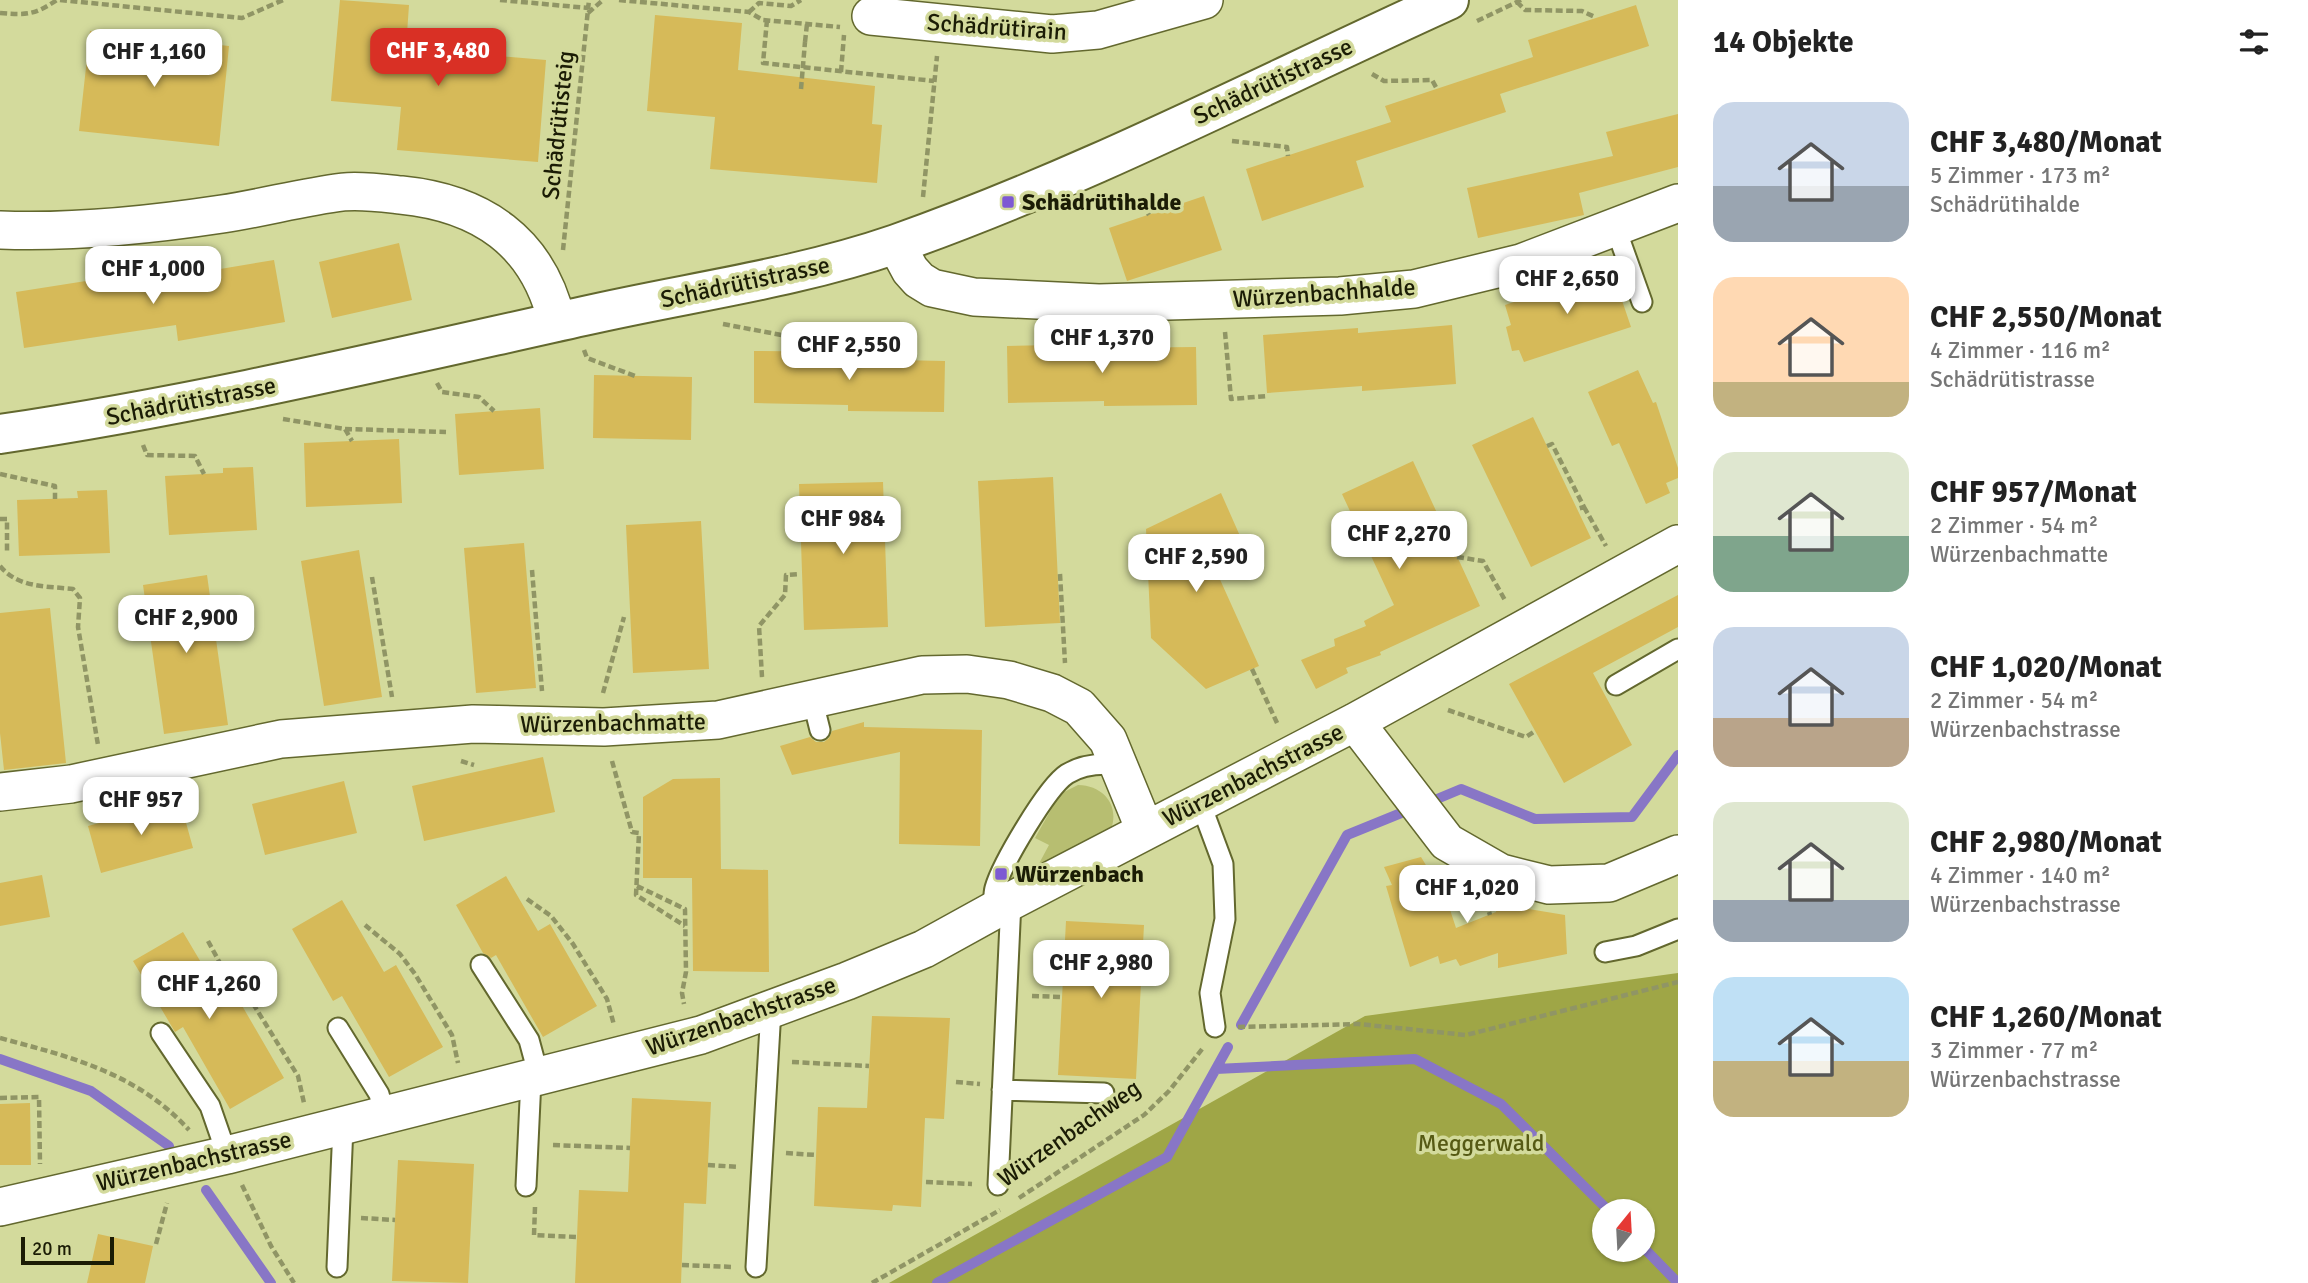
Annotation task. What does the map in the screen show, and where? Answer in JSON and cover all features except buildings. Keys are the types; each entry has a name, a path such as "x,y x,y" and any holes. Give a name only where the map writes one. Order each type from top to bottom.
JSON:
{"main road":[{"name":"Schädrütistrasse","path":"0,434 570,335 645,302 765,281 825,267 896,243 1069,176 1436,3"}],"street":[{"name":"Schädrütirain","path":"863,15 1052,34 1098,30 1185,3"},
{"path":"0,230 58,232 154,222 222,214 345,192 426,197 482,217 517,243 546,284 570,335"},
{"name":"Würzenbachhalde","path":"896,243 910,270 932,288 952,294 995,300 1156,302 1340,296 1414,289 1521,263 1616,229 1678,203"},
{"name":"Würzenbachstrasse","path":"0,1207 41,1197 232,1165 327,1130 692,1037 924,949 1145,830 1355,722 1678,544"},
{"name":"Würzenbachmatte","path":"0,792 71,784 281,739 473,723 604,727 816,714 922,674 967,674 1009,680 1052,693 1079,707 1108,740 1145,830"},
{"name":"Würzenbachstrasse","path":"1355,722 1447,842 1501,873 1549,885 1609,883 1678,854"}],"lane":[{"path":"1616,229 1643,302"},
{"path":"1616,685 1678,649"},
{"path":"998,1185 1002,1090 1003,905 994,891 1049,790 1069,773 1081,768 1094,764 1119,765"},
{"path":"1200,802 1223,864 1226,919 1210,993 1214,1027"},
{"path":"1605,952 1636,946 1678,929"},
{"path":"481,965 529,1040 535,1078 526,1186"},
{"path":"756,1267 771,1009"},
{"path":"338,1028 379,1094 385,1116"},
{"path":"161,1033 210,1106 232,1165"},
{"path":"1002,1090 1104,1093"},
{"path":"327,1130 337,1267"}],"path":[{"path":"0,13 37,13 58,0 117,3 242,18 283,0"},
{"path":"500,0 588,11 603,0"},
{"name":"Schädrütisteig","path":"562,254 589,0"},
{"path":"619,0 750,12 767,20 807,24 863,15"},
{"path":"750,12 759,3 791,6 801,0"},
{"path":"1517,2 1525,10 1581,11 1595,17"},
{"path":"841,72 863,15"},
{"path":"767,20 763,63 934,81"},
{"path":"801,89 807,24"},
{"path":"922,203 940,24"},
{"path":"1369,72 1384,81 1432,80 1437,89"},
{"path":"1224,140 1287,147 1288,156"},
{"path":"1091,201 1146,210 1149,215"},
{"path":"715,318 726,326 792,337 892,343 895,360"},
{"path":"1224,320 1231,399 1267,396"},
{"path":"570,335 587,358 635,376"},
{"path":"792,337 803,352"},
{"path":"436,382 442,392 479,397 494,411"},
{"path":"280,419 345,429 446,432"},
{"path":"345,429 352,441"},
{"path":"142,443 147,456 195,456 204,474"},
{"path":"1547,446 1552,444 1622,575"},
{"path":"0,474 55,486 55,499"},
{"path":"1577,509 1584,507"},
{"path":"0,519 7,519 7,551"},
{"path":"1457,557 1483,561 1493,582"},
{"path":"0,566 10,578 22,583 73,589 78,593 78,627 96,731"},
{"path":"532,570 542,689 541,726"},
{"path":"761,657 760,626 785,595 786,575 799,574"},
{"path":"1060,574 1066,670"},
{"path":"372,577 391,684 395,729"},
{"path":"624,617 603,685 604,727 632,832 639,833 636,895 685,926"},
{"path":"1252,669 1269,706"},
{"path":"1416,689 1427,705 1526,737 1535,731"},
{"path":"637,886 685,909 686,972 682,993 692,1037"},
{"path":"527,899 551,916 573,944 607,999 622,1055"},
{"path":"365,925 400,954 452,1035 466,1096"},
{"path":"208,940 234,989 242,986 298,1076 327,1130"},
{"path":"1214,1027 1358,1024 1466,1035 1678,982"},
{"path":"1029,996 1063,997"},
{"name":"Würzenbachweg","path":"872,1283 1008,1206 1144,1115 1186,1070 1203,1048 1214,1027"},
{"path":"0,1038 97,1066 148,1094 192,1134"},
{"path":"790,1062 870,1066"},
{"path":"0,1098 39,1097 41,1197"},
{"path":"551,1145 630,1148"},
{"path":"783,1153 816,1155"},
{"path":"232,1165 271,1246 294,1283"},
{"path":"926,1182 998,1185"},
{"path":"350,1218 395,1220"},
{"path":"682,1265 756,1267"}],"green space":[{"path":"1078,785 1090,787 1106,797 1113,814 1109,833 1103,842 1016,888 1011,886 1011,878 1019,864 1028,871 1035,871 1049,845 1035,838 1057,799 1062,793"},
{"name":"Meggerwald","path":"1678,973 1678,1283 889,1283 1365,1016"}],"waterway":[{"path":"1425,804 1461,789 1535,819 1632,817 1678,755"},
{"path":"1241,1025 1347,835 1411,809"},
{"path":"937,1283 1167,1157 1228,1047"},
{"path":"0,1059 91,1091 169,1146"},
{"path":"1216,1069 1415,1059 1501,1104 1597,1199"},
{"path":"206,1190 271,1283"},
{"path":"1656,1260 1678,1283"}],"place":[{"name":"Schädrütihalde","path":"1008,202"},
{"name":"Würzenbach","path":"1001,874"}]}
